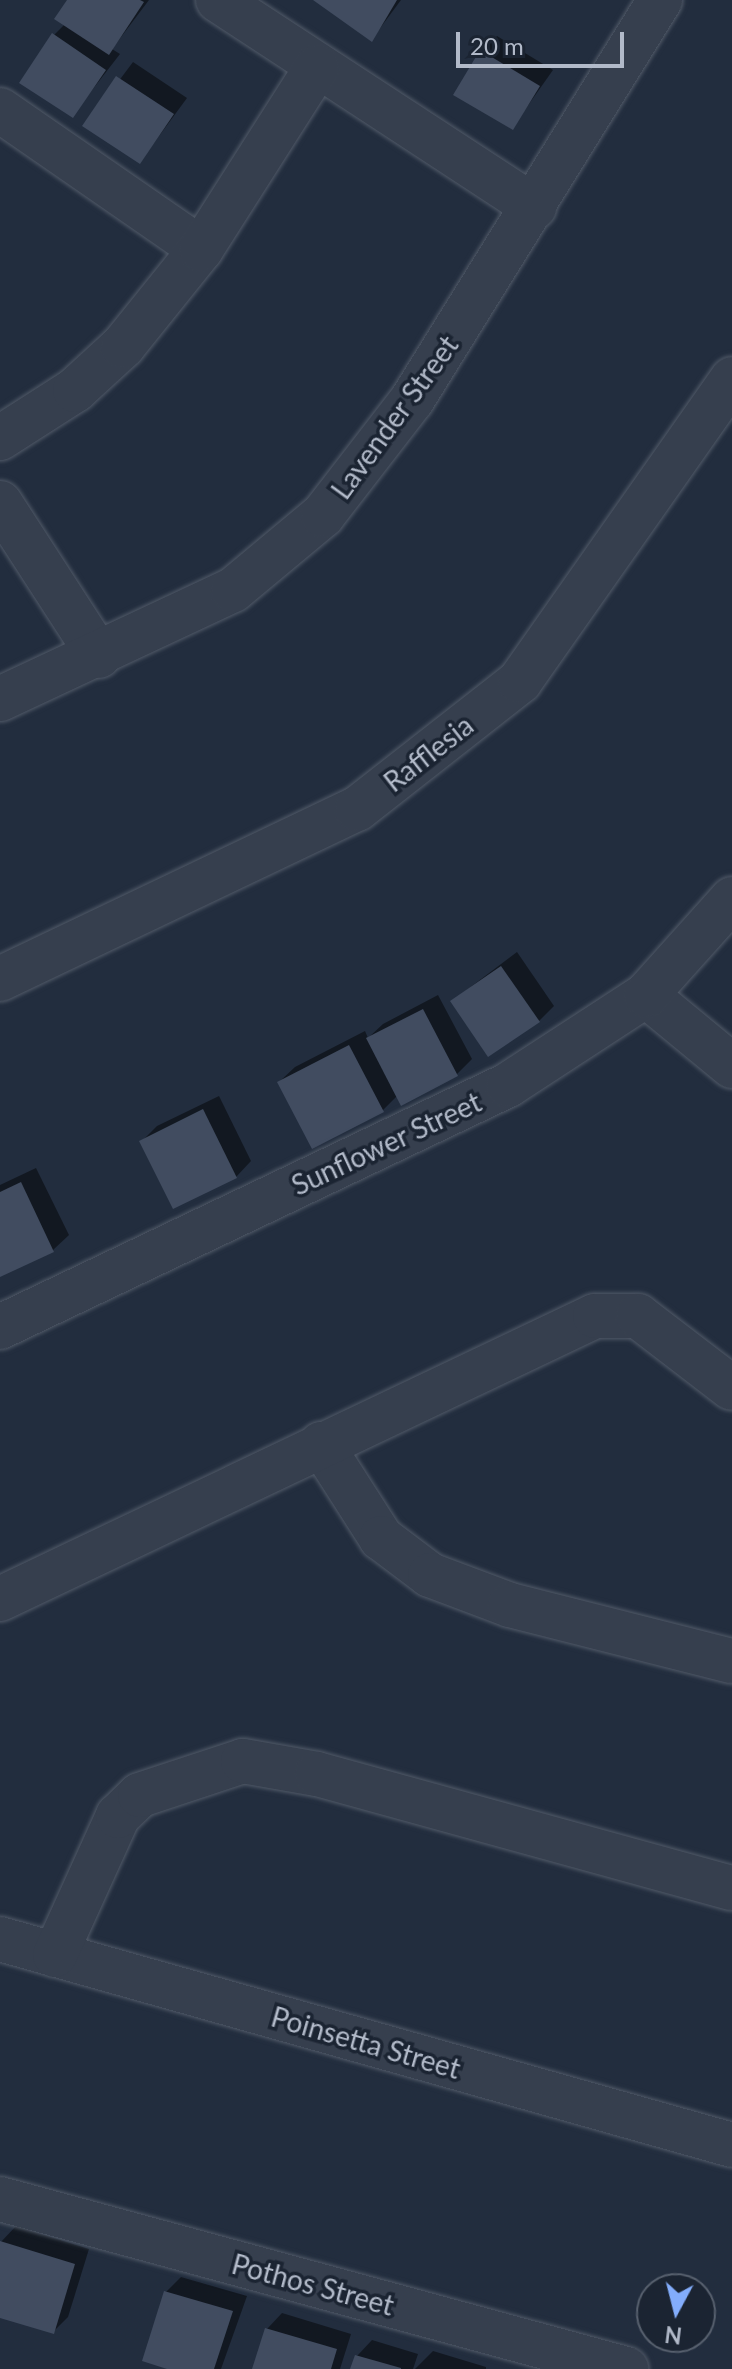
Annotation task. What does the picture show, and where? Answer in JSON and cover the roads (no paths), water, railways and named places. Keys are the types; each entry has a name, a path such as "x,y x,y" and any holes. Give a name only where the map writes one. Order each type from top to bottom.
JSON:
{"street":[{"path":"218,0 534,207"},
{"name":"Lavender Street","path":"0,699 99,656 233,590 323,515 412,400 534,207 646,5"},
{"path":"0,438 75,390 123,346 201,249 317,67"},
{"path":"0,110 201,249"},
{"name":"Rafflesia","path":"0,979 357,809 520,681 732,379"},
{"path":"0,503 99,656"},
{"name":"Sunflower Street","path":"0,1327 508,1085 646,995 732,899"},
{"path":"646,995 732,1066"},
{"path":"0,1599 595,1316 618,1313 638,1316 732,1388"},
{"path":"321,1444 381,1538 430,1575 510,1605 732,1661"},
{"path":"55,1955 118,1816 140,1795 243,1761 317,1774 732,1888"},
{"name":"Poinsetta Street","path":"0,1939 732,2145"},
{"name":"Pothos Street","path":"0,2199 626,2369"}]}
